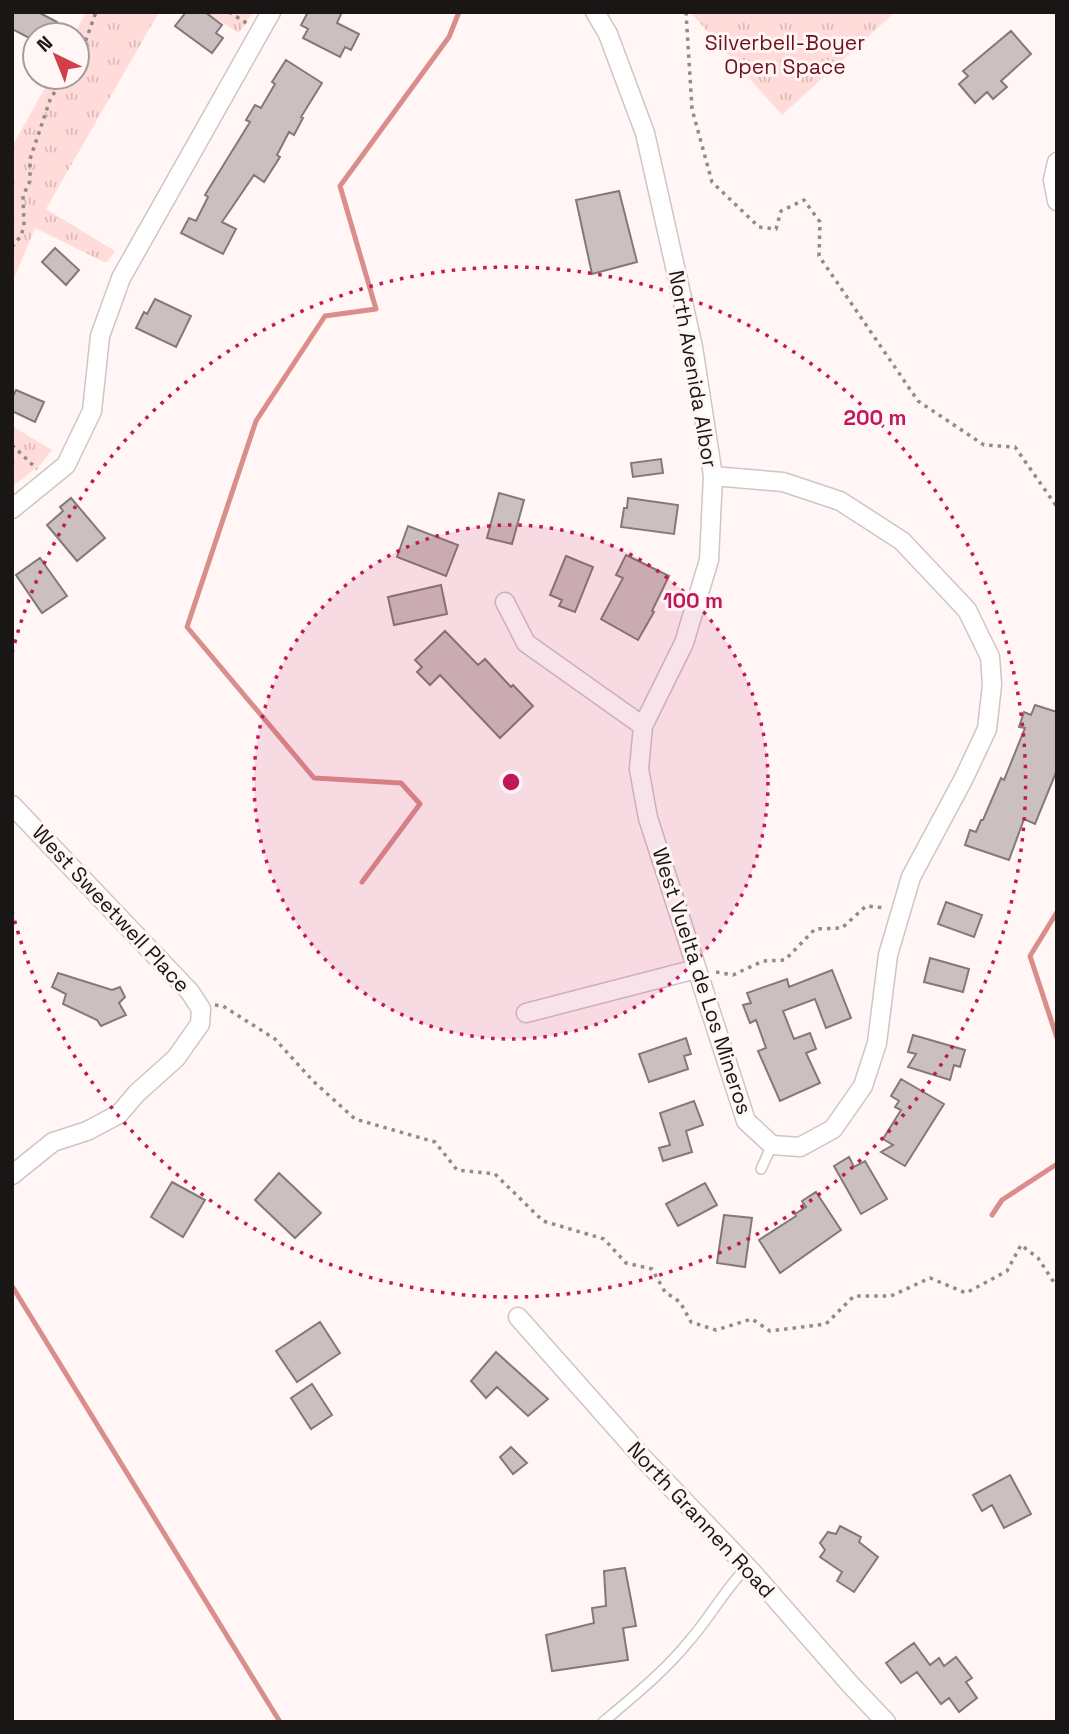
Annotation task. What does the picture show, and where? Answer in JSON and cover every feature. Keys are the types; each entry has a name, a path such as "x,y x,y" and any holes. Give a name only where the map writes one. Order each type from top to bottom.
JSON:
{"street":[{"path":"12,509 66,465 92,411 100,336 121,278 271,12"},
{"name":"North Avenida Albor","path":"595,12 608,34 645,133 692,347 713,476 709,560 684,643 643,726"},
{"path":"1057,162 1053,180 1057,201"},
{"path":"713,476 783,482 841,501 902,541 934,573 967,610 990,657 992,685 987,729 911,877 888,955 877,1043 863,1086 833,1129 800,1147 772,1145"},
{"path":"505,602 526,643 643,726"},
{"name":"West Vuelta de Los Mineros","path":"643,726 639,769 648,818 746,1121 772,1145"},
{"name":"West Sweetwell Place","path":"12,805 190,992 201,1009 200,1024 176,1058 118,1114 87,1131 53,1142 12,1175"},
{"path":"526,1013 696,969"},
{"name":"North Grannen Road","path":"518,1317 642,1457 747,1567 886,1722"}],"lane":[{"path":"761,1169 772,1145"},
{"path":"603,1722 650,1683 690,1640 729,1585 747,1567"}],"path":[{"path":"686,12 692,109 712,182 759,226 776,229 781,211 804,200 821,222 819,256 918,401 984,445 1015,447 1057,507"},
{"path":"12,247 21,236 24,226 23,196 30,181 30,159 51,97 56,91"},
{"path":"12,445 49,480"},
{"path":"696,969 733,975 762,961 785,960 816,929 842,928 866,906 877,905 901,912"},
{"path":"198,1004 223,1006 275,1039 313,1081 355,1119 435,1142 457,1170 495,1174 543,1221 604,1239 626,1263 652,1269 665,1292 680,1302 691,1322 716,1330 752,1319 770,1331 826,1324 854,1296 891,1296 930,1278 966,1293 1007,1271 1021,1245 1038,1258 1057,1287"}],"green space":[{"path":"86,12 159,12 46,209 115,251 106,263 35,228 12,283 12,147 43,91 91,91 91,21 81,21"},
{"path":"205,12 249,12 252,14 239,33"},
{"name":"Silverbell-Boyer Open Space","path":"690,12 895,12 782,115"},
{"path":"12,426 52,450 41,464 12,487"}],"building":[{"path":"12,12 38,12 55,21 21,21 21,34 12,29"},
{"path":"186,12 205,12 222,25 216,33 223,38 212,53 175,26"},
{"path":"308,12 342,12 337,23 359,34 351,50 345,47 340,57 303,38 308,29 301,25"},
{"path":"1011,31 1031,54 1001,81 1007,87 993,99 987,92 975,103 959,84 968,76 963,71"},
{"path":"286,60 322,83 301,117 303,118 294,135 289,132 277,155 280,157 264,182 254,175 222,222 236,229 223,254 181,233 189,218 196,221 208,197 205,195 250,122 246,120 255,105 261,108 275,84 272,82"},
{"path":"619,191 637,262 592,274 576,200"},
{"path":"55,248 79,270 66,285 42,262"},
{"path":"155,299 191,316 176,347 136,328"},
{"path":"16,390 44,402 35,422 12,411 12,398"},
{"path":"661,459 663,473 633,477 631,463"},
{"path":"499,493 524,500 512,544 487,538"},
{"path":"71,498 105,538 77,561 47,525 63,511 60,507"},
{"path":"628,498 678,505 674,534 621,527"},
{"path":"408,526 458,545 446,576 397,557"},
{"path":"626,555 669,576 652,611 654,612 638,640 601,619 623,578 616,575"},
{"path":"566,556 593,567 575,612 559,606 562,600 550,595"},
{"path":"40,558 67,596 42,613 16,575"},
{"path":"441,585 447,614 394,625 388,597"},
{"path":"445,631 478,665 485,659 533,706 500,738 440,675 430,685 417,672 422,667 415,660"},
{"path":"1035,705 1057,712 1057,770 1035,824 1024,819 1009,860 965,845 970,830 976,832 983,820 1001,778 1004,780 1025,728 1019,727 1024,712 1031,715"},
{"path":"946,902 982,915 974,937 938,924"},
{"path":"930,958 969,969 963,992 924,982"},
{"path":"832,970 851,1018 826,1028 815,999 783,1011 794,1039 810,1033 816,1049 806,1053 820,1083 780,1101 758,1051 766,1048 756,1020 750,1023 743,1005 751,1003 747,993 787,979 789,987"},
{"path":"58,973 112,990 120,987 125,997 119,1003 126,1015 101,1026 97,1020 63,1004 66,994 52,987"},
{"path":"913,1035 965,1050 960,1067 954,1065 950,1080 908,1067 916,1054 908,1052"},
{"path":"686,1038 691,1054 684,1056 688,1069 649,1082 639,1054"},
{"path":"901,1079 944,1104 905,1166 881,1152 893,1145 883,1139 901,1110 895,1107 899,1101 891,1096"},
{"path":"694,1101 703,1125 686,1131 692,1152 663,1161 659,1148 670,1145 660,1113"},
{"path":"849,1157 854,1167 865,1161 887,1199 861,1214 834,1166"},
{"path":"279,1173 321,1213 295,1238 255,1200"},
{"path":"172,1182 205,1200 183,1237 151,1217"},
{"path":"705,1183 717,1205 678,1226 666,1204"},
{"path":"816,1192 841,1230 780,1273 759,1240 796,1216 795,1214 806,1207 802,1201"},
{"path":"724,1215 752,1218 745,1267 717,1263"},
{"path":"320,1322 340,1353 297,1382 276,1351"},
{"path":"496,1352 548,1399 528,1416 497,1387 486,1398 471,1381"},
{"path":"312,1384 332,1415 311,1429 291,1398"},
{"path":"511,1447 527,1463 513,1474 500,1457"},
{"path":"1010,1475 1031,1514 1004,1528 992,1505 982,1511 973,1495"},
{"path":"840,1526 861,1537 859,1542 878,1557 854,1592 837,1581 842,1572 820,1557 825,1550 820,1543 828,1532 836,1534"},
{"path":"625,1568 636,1626 623,1628 628,1660 552,1671 546,1635 594,1623 592,1608 606,1606 604,1571"},
{"path":"914,1643 930,1665 939,1658 944,1666 956,1657 972,1678 966,1682 977,1698 959,1712 949,1698 941,1704 917,1672 901,1683 886,1663"}],"waterway":[{"path":"362,882 420,804 401,783 314,778 187,627 256,421 325,316 376,309 340,186 449,37 459,12"},
{"path":"1057,912 1030,956 1057,1038"},
{"path":"992,1215 1002,1200 1057,1164"},
{"path":"12,1286 280,1722"}]}
